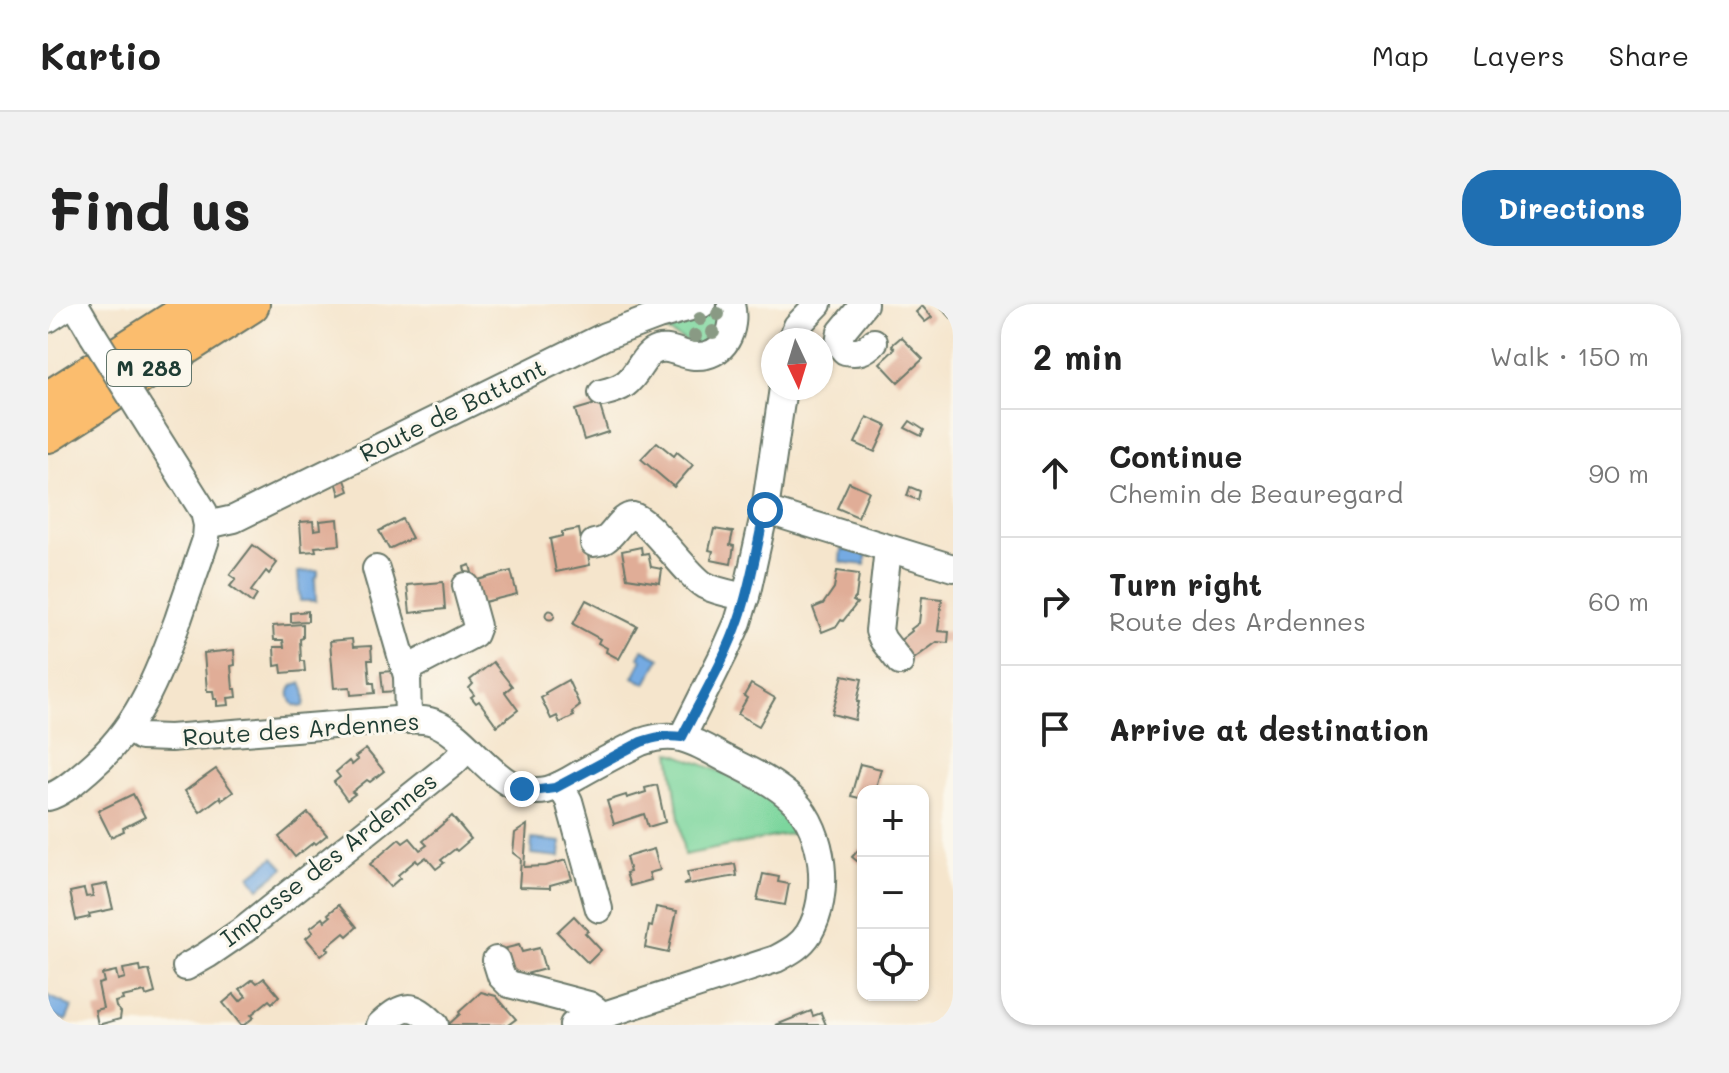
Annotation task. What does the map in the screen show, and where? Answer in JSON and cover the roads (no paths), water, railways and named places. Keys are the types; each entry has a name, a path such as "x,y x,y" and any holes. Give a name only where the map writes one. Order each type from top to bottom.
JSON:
{"highway":[{"name":"M 288","path":"48,401 200,304"},
{"name":"M 288","path":"48,433 250,304"}],"street":[{"path":"48,319 73,304 204,512 207,525 206,539 162,666 148,697 128,729 105,756 72,784 48,797"},
{"name":"Route de Battant","path":"207,525 234,519 605,336 702,304"},
{"path":"602,393 625,386 649,354 657,349 666,348 695,356 717,349 731,333 731,304"},
{"path":"796,328 818,304"},
{"path":"864,304 841,332 839,344 845,351 857,352 874,342"},
{"path":"585,1021 776,959 795,949 808,935 818,915 822,893 817,844 809,822 795,803 772,782 682,737 726,649 746,597 765,510 782,400"},
{"path":"765,510 953,568"},
{"path":"594,543 607,539 626,519 635,516 705,585 746,597"},
{"path":"888,549 879,631 900,662"},
{"path":"376,569 407,676 408,720"},
{"path":"407,676 413,666 474,634 477,626 466,586"},
{"name":"Route des Ardennes","path":"128,729 141,737 170,738 408,720 433,722 448,730 504,780 532,791 544,791 560,785 656,736 682,737"},
{"name":"Impasse des Ardennes","path":"186,967 245,929 468,748"},
{"path":"560,785 569,801 599,909"},
{"path":"496,960 501,976 509,984 589,1005 596,1010 585,1021"},
{"path":"380,1025 399,1010 412,1007 435,1025"}],"water":[{"path":"841,549 867,552 865,565 840,562"},
{"path":"318,571 316,601 300,601 298,572"},
{"path":"643,649 660,658 646,684 633,677 642,660 639,657"},
{"path":"301,683 305,701 304,706 300,707 294,705 290,694 293,686"},
{"path":"532,839 561,842 560,857 531,854"},
{"path":"274,857 284,868 259,888 250,876"},
{"path":"48,996 72,1007 66,1021 48,1012"}]}
